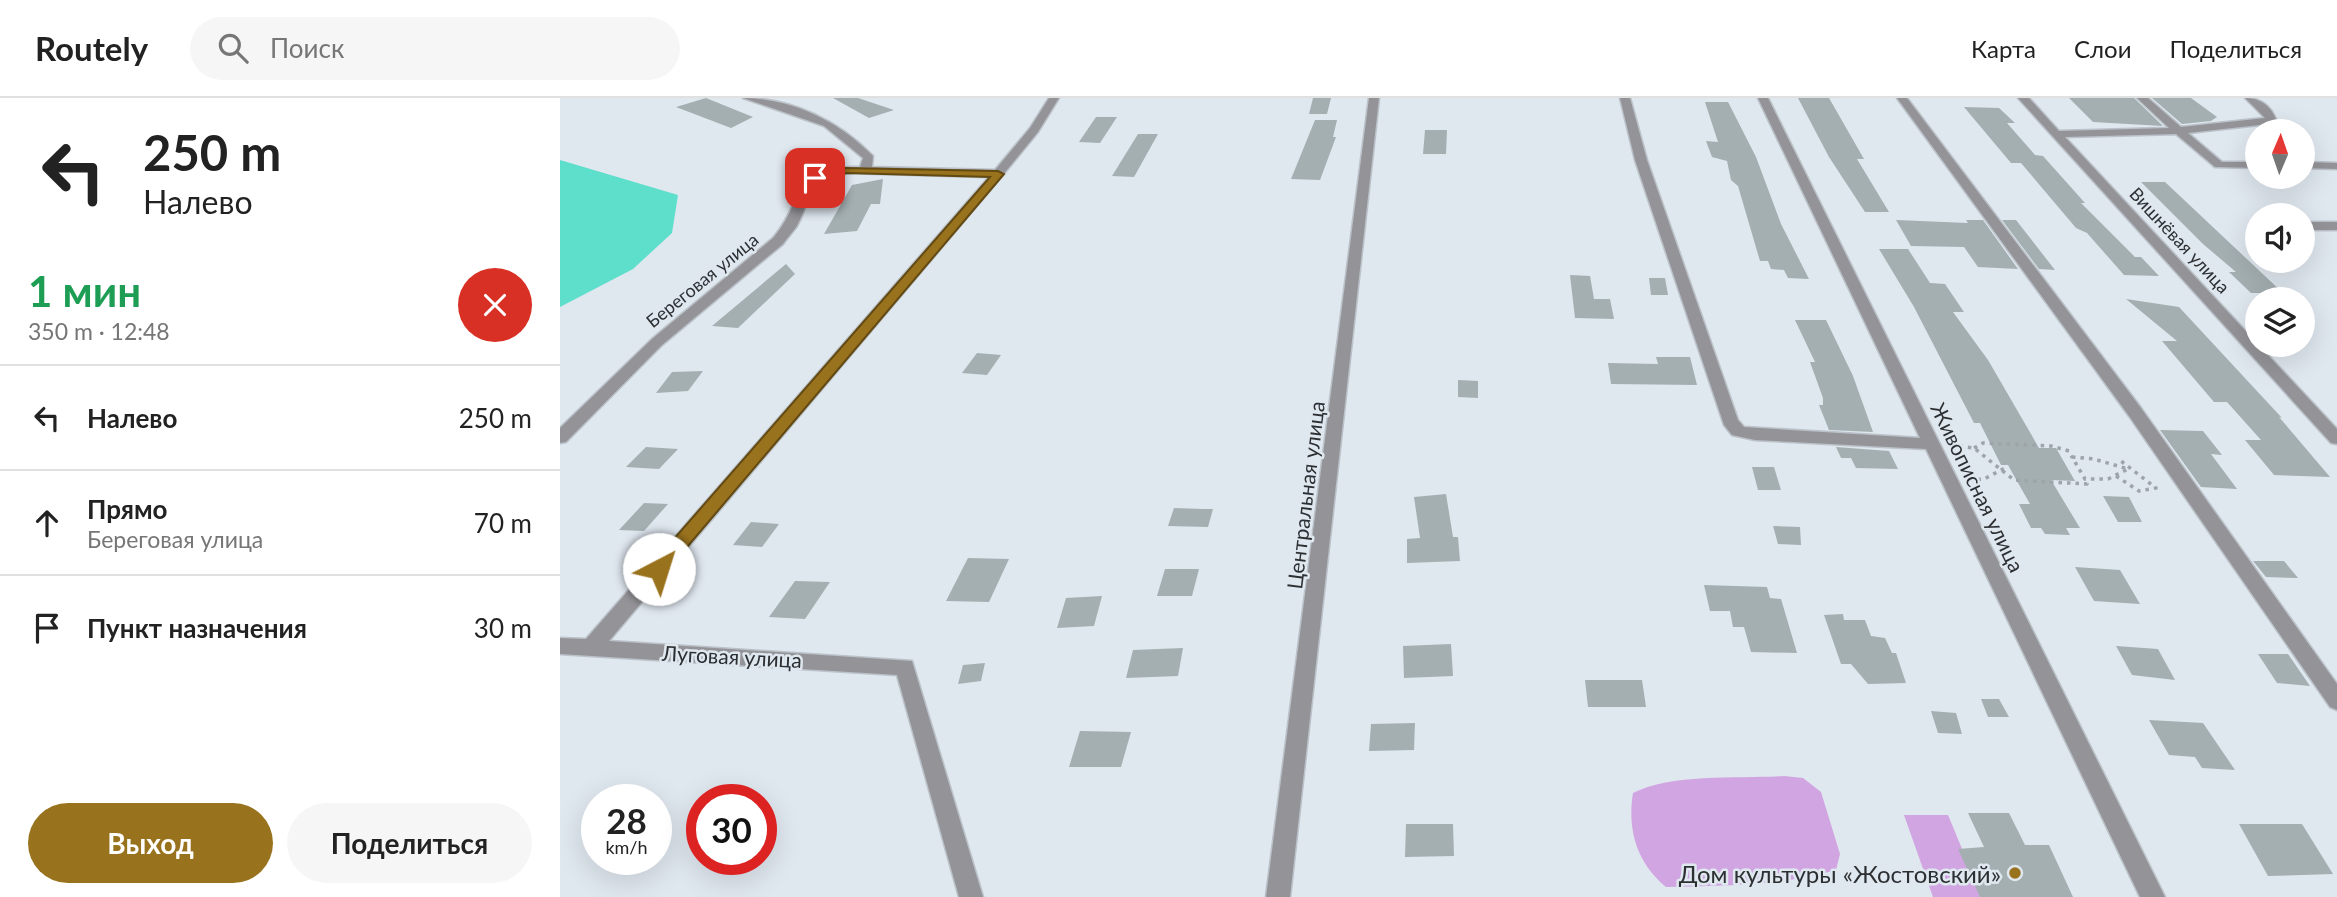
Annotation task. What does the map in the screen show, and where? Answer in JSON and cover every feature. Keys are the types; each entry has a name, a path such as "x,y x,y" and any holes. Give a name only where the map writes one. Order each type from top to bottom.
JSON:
{"street":[{"path":"748,98 800,112 840,128 869,158 865,170"},
{"path":"590,648 998,174 1034,130 1055,98"},
{"name":"Центральная улица","path":"1278,897 1374,98"},
{"path":"1625,98 1645,173 1730,421 1738,431 1755,435 1931,444"},
{"name":"Живописная улица","path":"1763,98 2153,897"},
{"path":"1902,98 2136,412 2337,701"},
{"name":"Вишнёвая улица","path":"2023,98 2337,439"},
{"path":"2142,98 2218,164 2245,165"},
{"path":"2056,134 2179,131 2271,119 2268,112 2250,98"},
{"path":"2315,165 2337,166"},
{"name":"Береговая улица","path":"560,438 657,342 786,234 808,183 836,170 998,174"},
{"path":"2315,226 2337,226"},
{"name":"Луговая улица","path":"560,646 905,667 971,897"}],"path":[{"path":"1931,444 1974,448 2004,469 2014,480 2087,484 2069,451 2051,446 1983,443 1974,448"},
{"path":"2072,457 2094,459 2141,471 2156,488 2151,492 2133,489 2116,476"},
{"path":"2121,461 2128,469"},
{"path":"1950,481 1984,479 2004,469"},
{"path":"2085,479 2116,476 2128,469"}],"shaded area":[{"path":"560,160 678,195 672,233 633,269 560,307"},
{"path":"1784,776 1803,778 1821,792 1840,854 1836,870 1773,882 1666,887 1656,878 1641,856 1633,833 1633,793 1667,782"},
{"path":"1904,815 1948,815 1982,897 1933,897"}],"building":[{"path":"706,98 753,117 731,128 676,107"},
{"path":"833,98 858,98 894,110 869,118"},
{"path":"1313,98 1331,98 1327,114 1309,114"},
{"path":"1798,98 1829,98 1864,159 1857,159 1889,212 1865,212 1829,157"},
{"path":"2069,98 2134,98 2163,126 2093,122"},
{"path":"2152,98 2191,98 2217,117 2211,121 2182,124"},
{"path":"1705,102 1728,102 1756,157 1781,224 1809,279 1788,278 1784,270 1771,269 1768,261 1760,261 1738,186 1731,180 1727,161 1712,157 1706,141 1718,142"},
{"path":"1964,107 1999,108 2015,123 2007,123 2035,155 2043,156 2085,203 2081,203 2135,257 2141,257 2159,276 2124,275 2087,233 2076,228 2021,163 2011,163"},
{"path":"1096,117 1117,117 1100,143 1079,142"},
{"path":"1315,120 1337,120 1333,137 1336,137 1320,180 1291,179"},
{"path":"1425,130 1447,130 1446,154 1423,154"},
{"path":"1138,134 1158,134 1134,177 1112,176"},
{"path":"883,179 880,204 871,204 857,231 824,234 852,185"},
{"path":"2141,182 2165,182 2245,257 2245,273 2262,273 2277,287 2245,287 2229,272 2236,272 2203,244"},
{"path":"1896,220 1968,223 1966,220 1983,220 2018,269 1978,267 1964,247 1911,246"},
{"path":"2002,220 2016,220 2055,270 2039,269"},
{"path":"1879,249 1908,249 1930,283 1945,284 1964,312 1953,312 1988,360 2039,448 2056,448 2075,481 2051,480 2080,528 2066,528 2070,535 2045,534 2041,528 2031,528 2019,504 2030,504 2008,465 2001,465 1980,423 1974,423 1914,307"},
{"path":"786,264 795,274 738,328 712,326"},
{"path":"1570,275 1590,276 1594,299 1610,299 1614,319 1575,318"},
{"path":"1649,278 1665,278 1668,295 1651,295"},
{"path":"2126,299 2179,307 2282,418 2279,417 2330,477 2274,475 2245,440 2261,440 2227,402 2214,402 2162,341 2177,341"},
{"path":"1795,320 1826,320 1853,376 1873,432 1829,430 1819,405 1823,405 1823,398 1810,362 1815,362"},
{"path":"977,353 1001,355 987,375 962,373"},
{"path":"1656,357 1690,357 1697,385 1611,384 1608,363 1658,364"},
{"path":"703,371 688,391 656,393 672,372"},
{"path":"1458,380 1478,381 1478,398 1458,397"},
{"path":"2160,430 2203,431 2222,455 2211,454 2237,489 2201,487"},
{"path":"646,447 678,449 659,469 626,467"},
{"path":"1836,447 1889,451 1898,469 1856,468 1851,458 1841,458"},
{"path":"1752,467 1774,467 1781,490 1758,490"},
{"path":"1446,494 1453,537 1458,537 1460,561 1407,563 1407,539 1420,538 1414,497"},
{"path":"2103,496 2129,497 2142,522 2118,522"},
{"path":"644,503 668,504 644,531 619,530"},
{"path":"1174,508 1213,509 1208,527 1168,526"},
{"path":"751,522 779,524 762,547 733,545"},
{"path":"1773,526 1800,527 1801,545 1778,544"},
{"path":"968,558 1009,559 989,602 946,601"},
{"path":"2253,561 2284,561 2298,578 2266,577"},
{"path":"2075,567 2120,570 2140,604 2094,601"},
{"path":"1165,569 1199,569 1192,596 1157,596"},
{"path":"795,581 830,582 805,619 769,617"},
{"path":"1704,585 1767,587 1770,598 1781,599 1797,653 1751,652 1744,627 1733,627 1730,611 1710,611"},
{"path":"1102,596 1094,626 1057,628 1066,598"},
{"path":"1843,614 1844,620 1865,620 1871,636 1885,638 1892,653 1896,653 1906,683 1868,684 1851,664 1841,664 1824,615"},
{"path":"1451,644 1453,676 1404,678 1403,646"},
{"path":"2116,646 2158,649 2175,680 2132,675"},
{"path":"1183,648 1178,676 1126,678 1133,650"},
{"path":"2258,654 2288,654 2310,686 2277,683"},
{"path":"985,663 981,681 958,684 963,665"},
{"path":"1585,680 1642,680 1646,707 1588,707"},
{"path":"1981,699 1999,699 2009,717 1988,717"},
{"path":"1931,711 1956,713 1962,734 1938,733"},
{"path":"2149,720 2203,723 2235,770 2202,768 2195,757 2169,755"},
{"path":"1415,723 1414,750 1369,751 1371,724"},
{"path":"1080,731 1131,732 1121,767 1069,767"},
{"name":"Дом культуры «Жостовский»","path":"1968,813 2009,813 2025,845 2049,845 2073,897 1980,897 1958,849 1984,847"},
{"path":"1406,824 1453,824 1454,856 1405,857"},
{"path":"2239,824 2302,824 2333,874 2268,876"}],"place":[{"name":"Дом культуры «Жостовский»","path":"2015,873"}],"route":[{"path":"659,569 998,174 836,170 815,178"}]}
